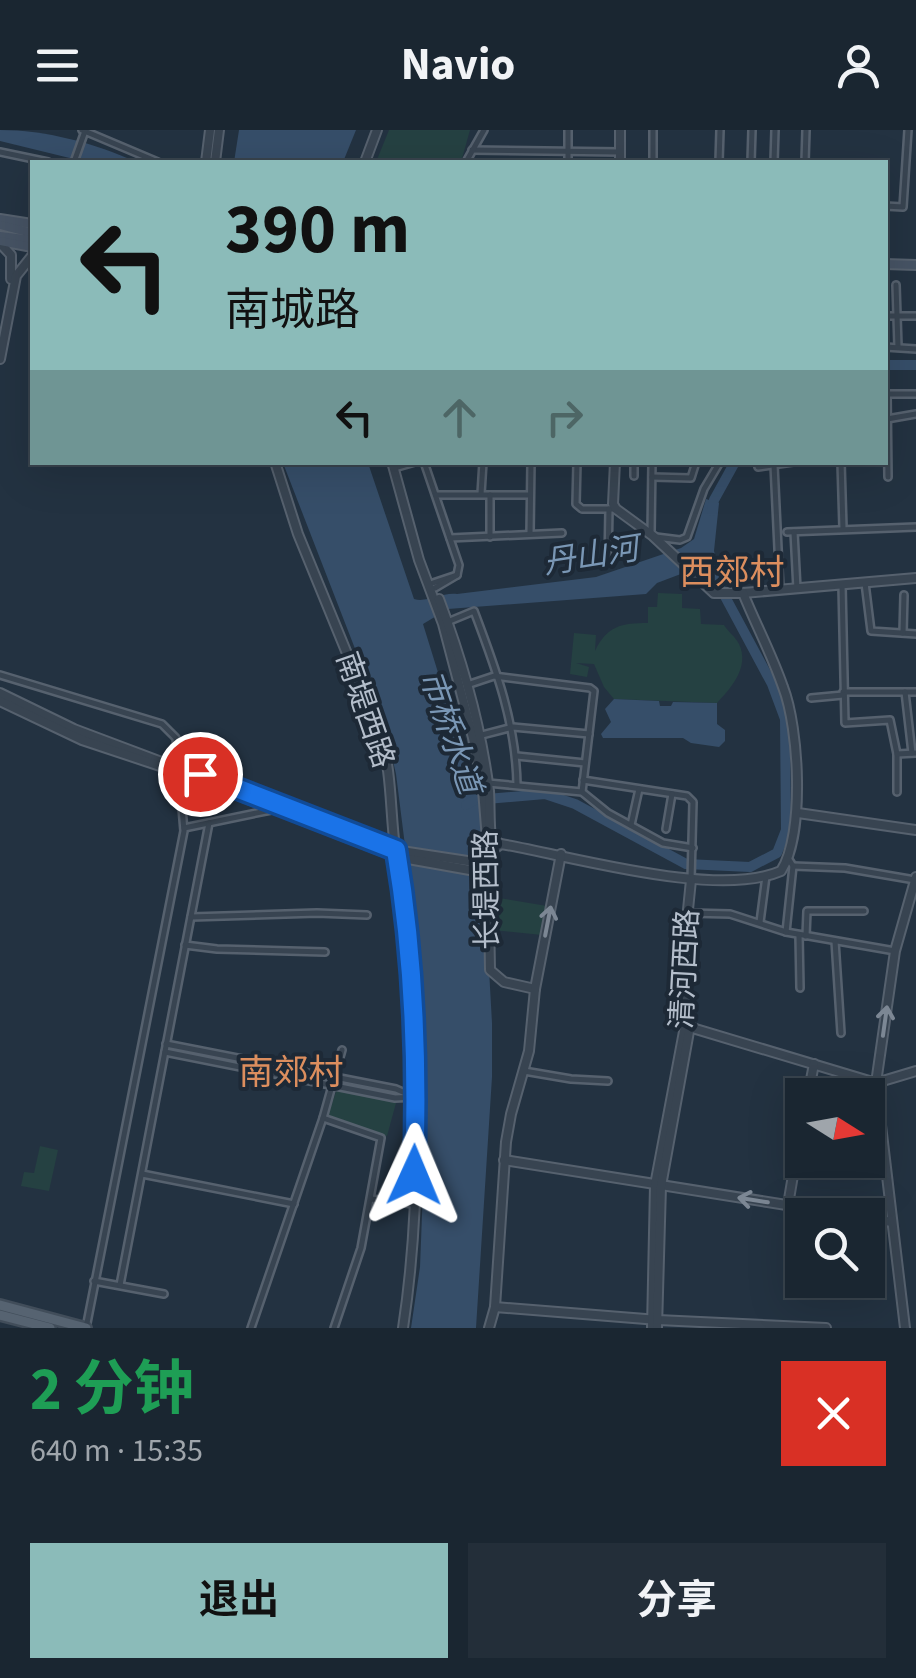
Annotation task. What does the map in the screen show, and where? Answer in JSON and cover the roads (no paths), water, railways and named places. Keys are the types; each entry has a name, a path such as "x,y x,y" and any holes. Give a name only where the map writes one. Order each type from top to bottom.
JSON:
{"main road":[{"path":"0,222 30,224"},
{"path":"0,222 30,239"},
{"path":"0,240 19,234"},
{"path":"0,240 30,240"},
{"path":"888,267 916,268"},
{"path":"0,1306 86,1328"},
{"path":"0,1316 50,1328"}],"street":[{"path":"206,160 210,130"},
{"path":"215,160 219,130"},
{"path":"367,160 378,130"},
{"path":"467,160 484,130"},
{"path":"568,130 568,160"},
{"path":"620,130 620,160"},
{"path":"653,130 653,160"},
{"path":"719,160 720,130"},
{"path":"751,160 752,130"},
{"path":"774,160 775,130"},
{"path":"805,160 806,130"},
{"path":"888,206 902,207 908,130"},
{"path":"75,160 83,131 153,160"},
{"path":"472,150 620,152"},
{"path":"0,152 38,160"},
{"path":"0,240 8,250 12,268 0,334"},
{"path":"0,359 16,276 30,258"},
{"path":"896,285 898,347"},
{"path":"888,316 916,316"},
{"path":"888,347 916,348"},
{"path":"888,394 916,394"},
{"path":"888,424 916,414"},
{"name":"南堤西路","path":"276,465 298,534 384,748 406,926 415,1097 413,1204 402,1328"},
{"name":"长堤西路","path":"393,465 416,544 467,685 491,838 501,844"},
{"path":"425,465 459,565 457,576 434,588"},
{"path":"480,495 482,465"},
{"path":"530,534 531,465"},
{"path":"576,465 576,504 582,509 613,509 652,535 714,593 743,594 916,578"},
{"path":"608,562 614,465"},
{"path":"634,465 634,476"},
{"path":"652,465 652,535"},
{"path":"652,478 692,478 695,465"},
{"path":"652,535 673,540 687,537 704,489 718,465"},
{"path":"758,467 774,465 780,590"},
{"path":"841,465 844,528"},
{"path":"888,465 888,477"},
{"path":"436,495 530,495"},
{"path":"490,495 490,536"},
{"path":"797,589 790,532 916,527"},
{"path":"450,538 562,533"},
{"path":"865,583 871,631 916,634"},
{"path":"842,585 845,723 890,720 897,754 897,792"},
{"path":"743,594 785,690 794,750 798,813 790,862 786,932"},
{"path":"903,633 904,595"},
{"path":"444,619 474,611 513,727 517,785"},
{"name":"长堤西路","path":"444,619 476,737"},
{"path":"0,675 169,727 176,738 184,828 86,1328"},
{"path":"467,685 499,677 594,691 582,792"},
{"path":"0,692 63,724 400,859 474,862 501,844 691,880 746,880 782,870 790,862"},
{"path":"897,754 914,753 905,692"},
{"path":"810,698 916,692"},
{"path":"0,701 67,734 177,768 400,859 481,872 488,882"},
{"path":"476,737 513,727 589,734"},
{"path":"516,756 586,763"},
{"path":"584,780 687,796 693,802 691,880"},
{"path":"486,788 517,785 582,792 608,813 663,842 693,848"},
{"path":"631,825 638,789"},
{"path":"666,829 672,794"},
{"path":"184,828 274,810"},
{"path":"798,813 916,830"},
{"name":"长堤西路","path":"488,814 485,839 490,970 504,982 535,988"},
{"path":"120,1286 209,824"},
{"path":"489,1328 495,1307 510,1114 524,1072 535,988 561,854"},
{"path":"790,862 916,878 896,950 877,1078"},
{"path":"760,924 766,876"},
{"name":"清河西路","path":"655,1324 658,1186 687,1027 691,880"},
{"name":"清河西路","path":"687,1027 684,949 691,880"},
{"path":"800,988 808,911 864,912"},
{"path":"690,913 730,914 803,936 896,950"},
{"path":"191,917 368,914"},
{"path":"835,941 842,1033"},
{"path":"186,945 325,952"},
{"path":"687,1027 860,1078"},
{"path":"166,1048 334,1081 395,1098 415,1097"},
{"path":"251,1328 324,1118 342,1050"},
{"path":"811,1078 814,1064"},
{"path":"885,1080 916,1071"},
{"path":"524,1072 571,1080 608,1080"},
{"path":"324,1118 381,1138 361,1248 334,1328"},
{"path":"504,1160 785,1206"},
{"path":"885,1161 905,1328"},
{"path":"142,1174 294,1204"},
{"path":"370,1199 413,1204"},
{"path":"885,1221 892,1222"},
{"path":"94,1280 164,1294"},
{"path":"495,1307 655,1324 826,1328"}],"water":[{"path":"0,130 34,132 70,139 131,160 78,160 0,141"},
{"path":"239,130 356,130 344,160 234,160"},
{"name":"市桥水道","path":"284,465 369,465 414,599 419,600 596,577 681,548 694,539 706,499 719,503 714,551 723,582 715,587 694,569 657,583 646,594 448,609 423,624 480,808 492,1077 476,1328 411,1328 420,1267 427,1085 417,941 396,774 385,726"},
{"path":"614,699 659,701 660,706 671,706 673,702 717,703 717,724 725,730 725,741 719,747 683,738 603,738 601,734 611,722 605,709"}],"waterway":[{"name":"丹山河","path":"888,365 916,365"},
{"name":"丹山河","path":"712,511 733,465"},
{"name":"市桥水道","path":"466,805 475,800 545,794 575,804 686,864 750,867 777,853 786,830 785,719 772,684 714,576"}],"district":[{"name":"西郊村","path":"732,573"},
{"name":"南郊村","path":"291,1073"}]}
